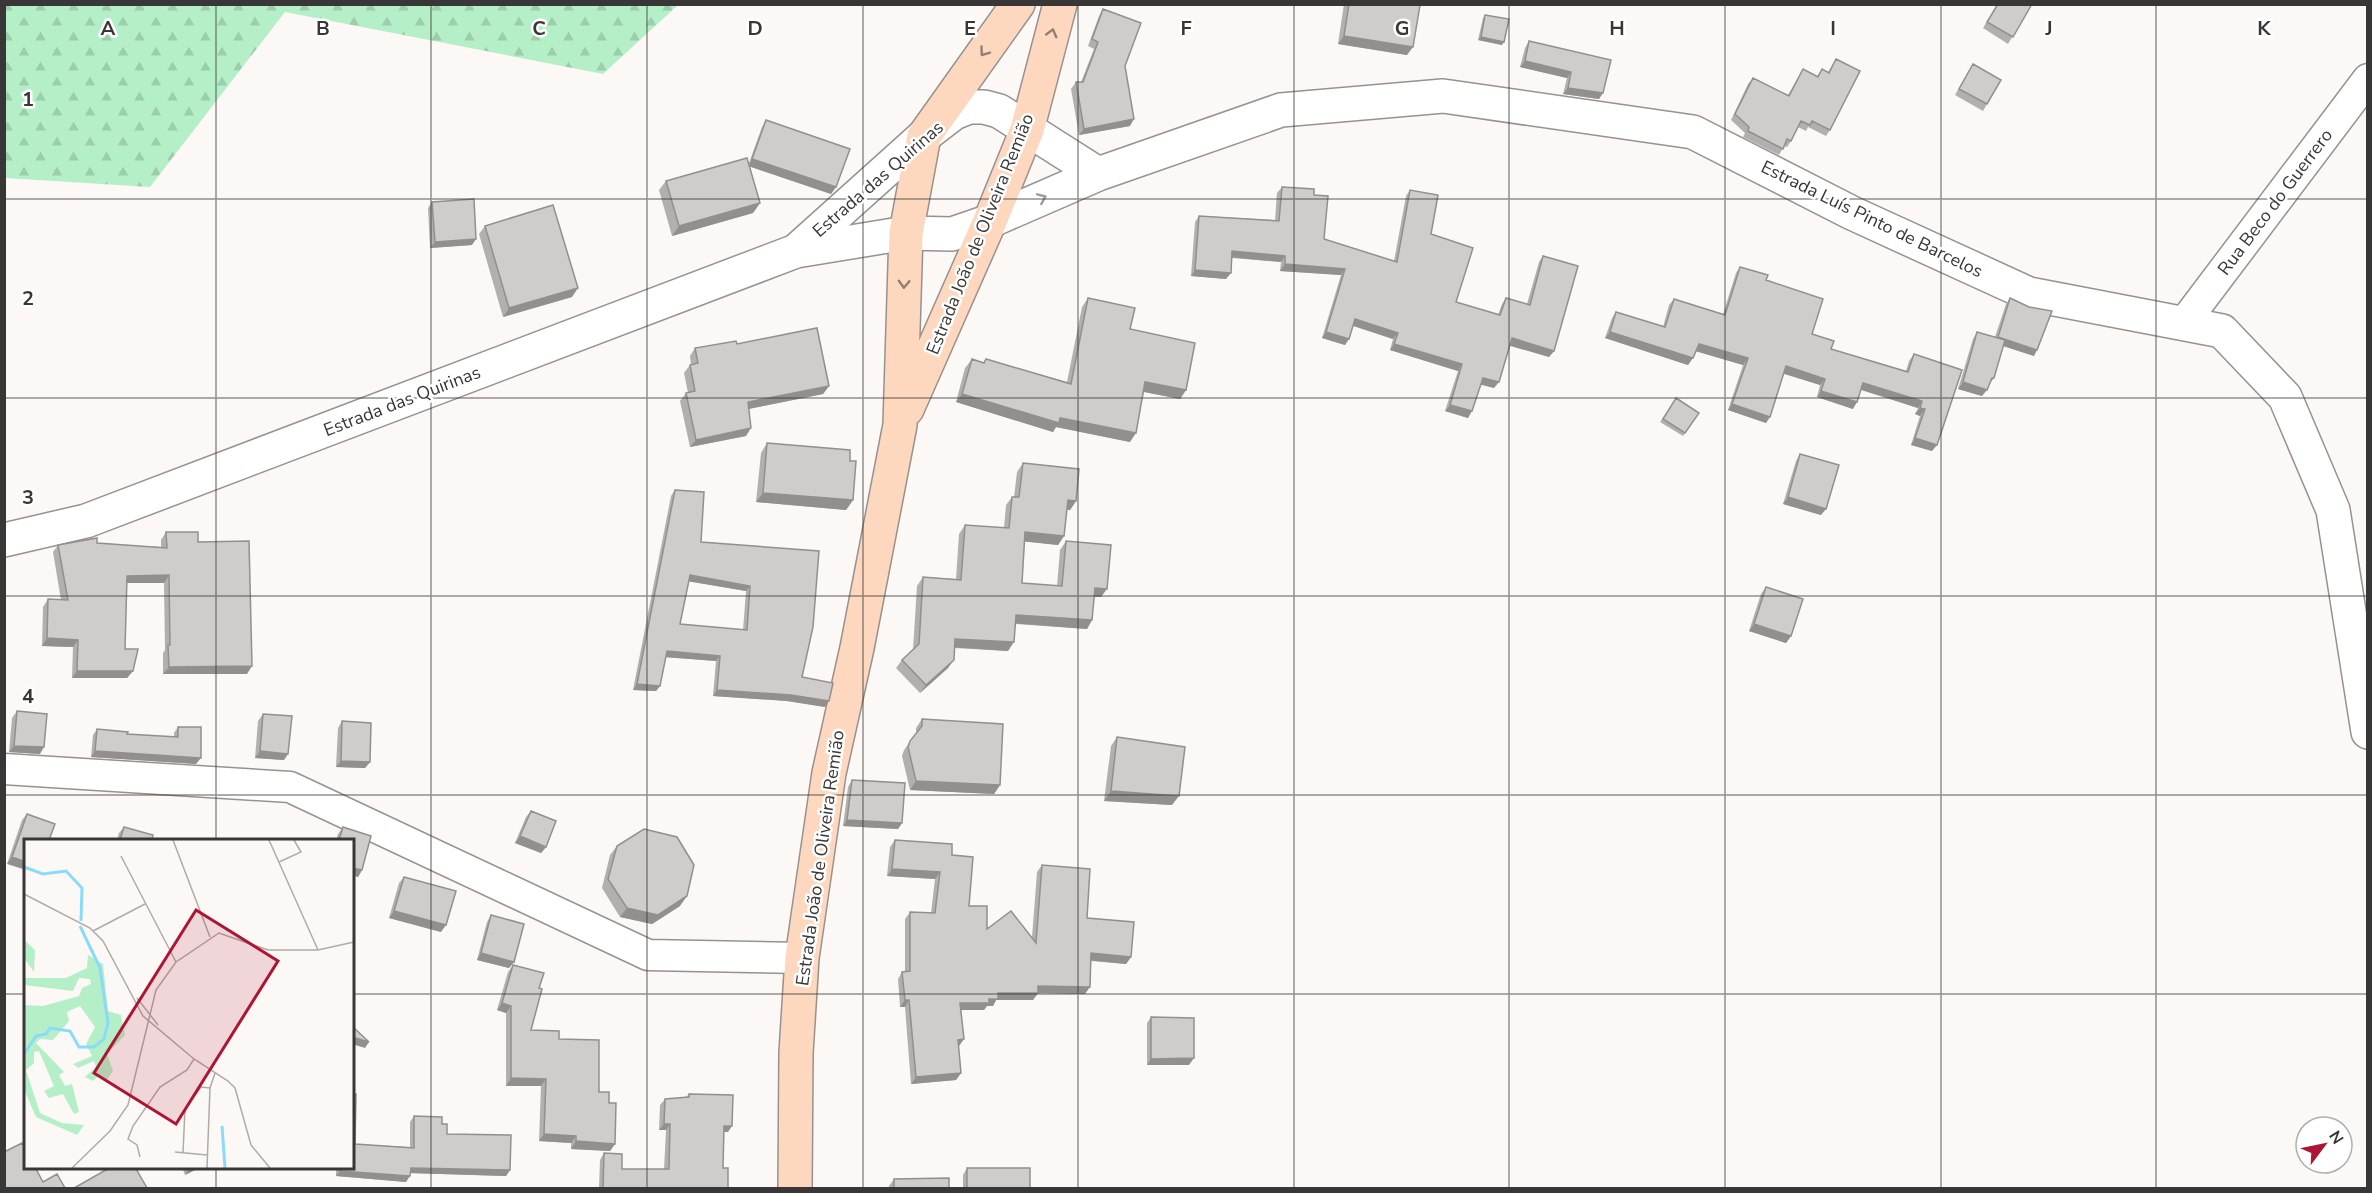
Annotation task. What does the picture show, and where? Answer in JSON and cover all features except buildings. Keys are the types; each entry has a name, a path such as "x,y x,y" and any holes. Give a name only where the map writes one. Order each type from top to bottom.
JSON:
{"main road":[{"name":"Estrada João de Oliveira Remião","path":"795,1188 796,1053 802,958 829,773 857,648 900,425 906,234 924,136 1018,4"},
{"name":"Estrada João de Oliveira Remião","path":"900,425 990,221 1027,130 1060,4"}],"street":[{"name":"Rua Beco do Guerrero","path":"2183,324 2367,79"},
{"name":"Estrada Luís Pinto de Barcelos","path":"906,234 952,234 990,221 1098,174 1281,110 1443,96 1693,132 1852,213 2029,294 2222,332 2285,397 2333,510 2367,732"},
{"name":"Estrada das Quirinas","path":"796,251 924,136 954,113 969,107 984,107 999,111 1027,130"},
{"path":"1027,130 1098,174"},
{"name":"Estrada das Quirinas","path":"4,540 86,521 796,251 906,234"},
{"path":"4,769 290,787 648,955 802,958"}],"green space":[{"path":"4,5 678,5 603,74 285,12 150,187 5,178"}]}
